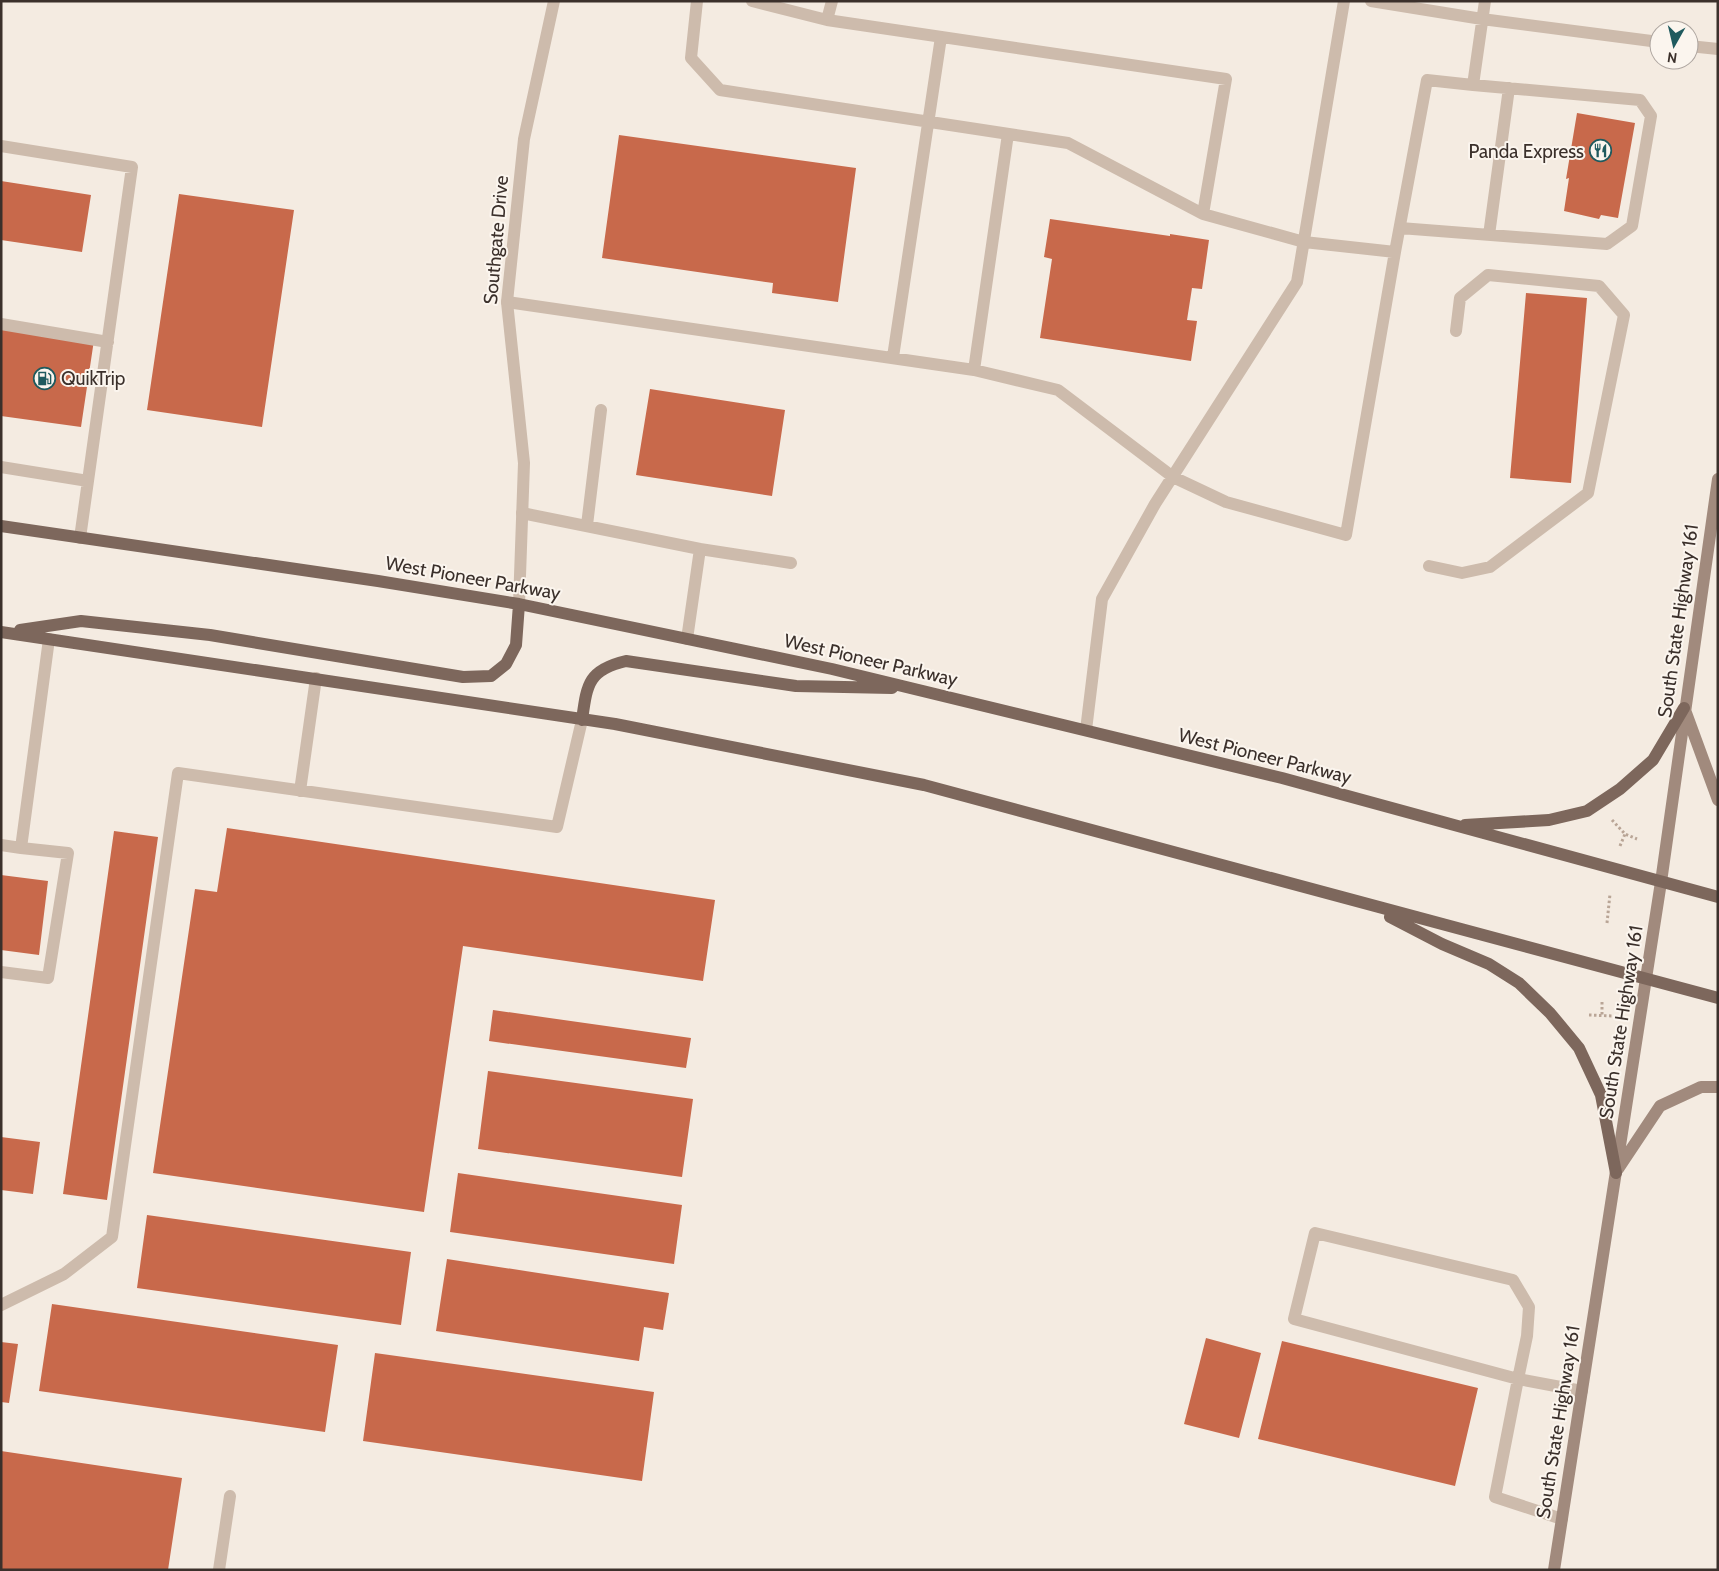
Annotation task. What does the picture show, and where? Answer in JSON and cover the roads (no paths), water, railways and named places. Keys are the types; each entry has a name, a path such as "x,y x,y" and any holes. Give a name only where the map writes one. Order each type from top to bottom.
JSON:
{"main road":[{"name":"South State Highway 161","path":"1554,1570 1662,882 1684,708 1718,479"},
{"name":"West Pioneer Parkway","path":"1,526 370,579 519,604 832,669 1282,778 1718,897"},
{"path":"3,632 82,621 210,635 463,677 491,676 506,664 516,645 519,604"},
{"path":"3,632 316,678 582,720 924,785 1718,998"},
{"path":"582,720 586,688 594,675 608,665 626,661 796,686 854,689 910,688"},
{"path":"1684,708 1718,800"},
{"path":"1455,826 1549,820 1587,811 1620,789 1653,760 1684,708"},
{"path":"1370,906 1442,944 1489,964 1519,983 1550,1013 1579,1048 1601,1095 1616,1172"},
{"path":"1616,1172 1660,1106 1701,1087 1718,1087"}],"street":[{"name":"Southgate Drive","path":"519,604 524,463 508,302 524,139 554,1"},
{"path":"697,1 691,58 720,90 1068,143 1203,214 1304,242 1396,252"},
{"path":"752,1 828,20 1226,79 1203,214"},
{"path":"828,20 832,1"},
{"path":"1086,730 1102,599 1173,477 1297,282 1344,1"},
{"path":"1371,1 1482,20 1649,41"},
{"path":"1473,85 1485,1"},
{"path":"893,357 941,36"},
{"path":"1699,47 1718,49"},
{"path":"508,302 893,357 974,370 1058,390 1173,477 1226,502 1346,535 1400,228 1427,80 1640,100 1651,116 1632,226 1607,244 1400,228"},
{"path":"1489,235 1509,88"},
{"path":"974,370 1008,134"},
{"path":"1,146 132,167 80,538"},
{"path":"1429,566 1462,573 1490,567 1588,493 1624,315 1599,286 1488,275 1460,298 1456,331"},
{"path":"1,324 108,342"},
{"path":"587,525 601,410"},
{"path":"1,467 88,481"},
{"path":"522,513 700,549 791,563"},
{"path":"687,639 700,549"},
{"path":"21,848 49,639"},
{"path":"300,791 316,678"},
{"path":"1,1305 64,1274 112,1237 178,773 557,827 582,720"},
{"path":"1,845 68,853 48,978 1,972"},
{"path":"1562,1519 1495,1497 1518,1378 1527,1336 1529,1307 1513,1280 1315,1233 1294,1319 1518,1378 1582,1391"},
{"path":"220,1570 230,1496"}],"place":[{"name":"Panda Express","path":"1600,151"},
{"name":"QuikTrip","path":"45,378"}]}
